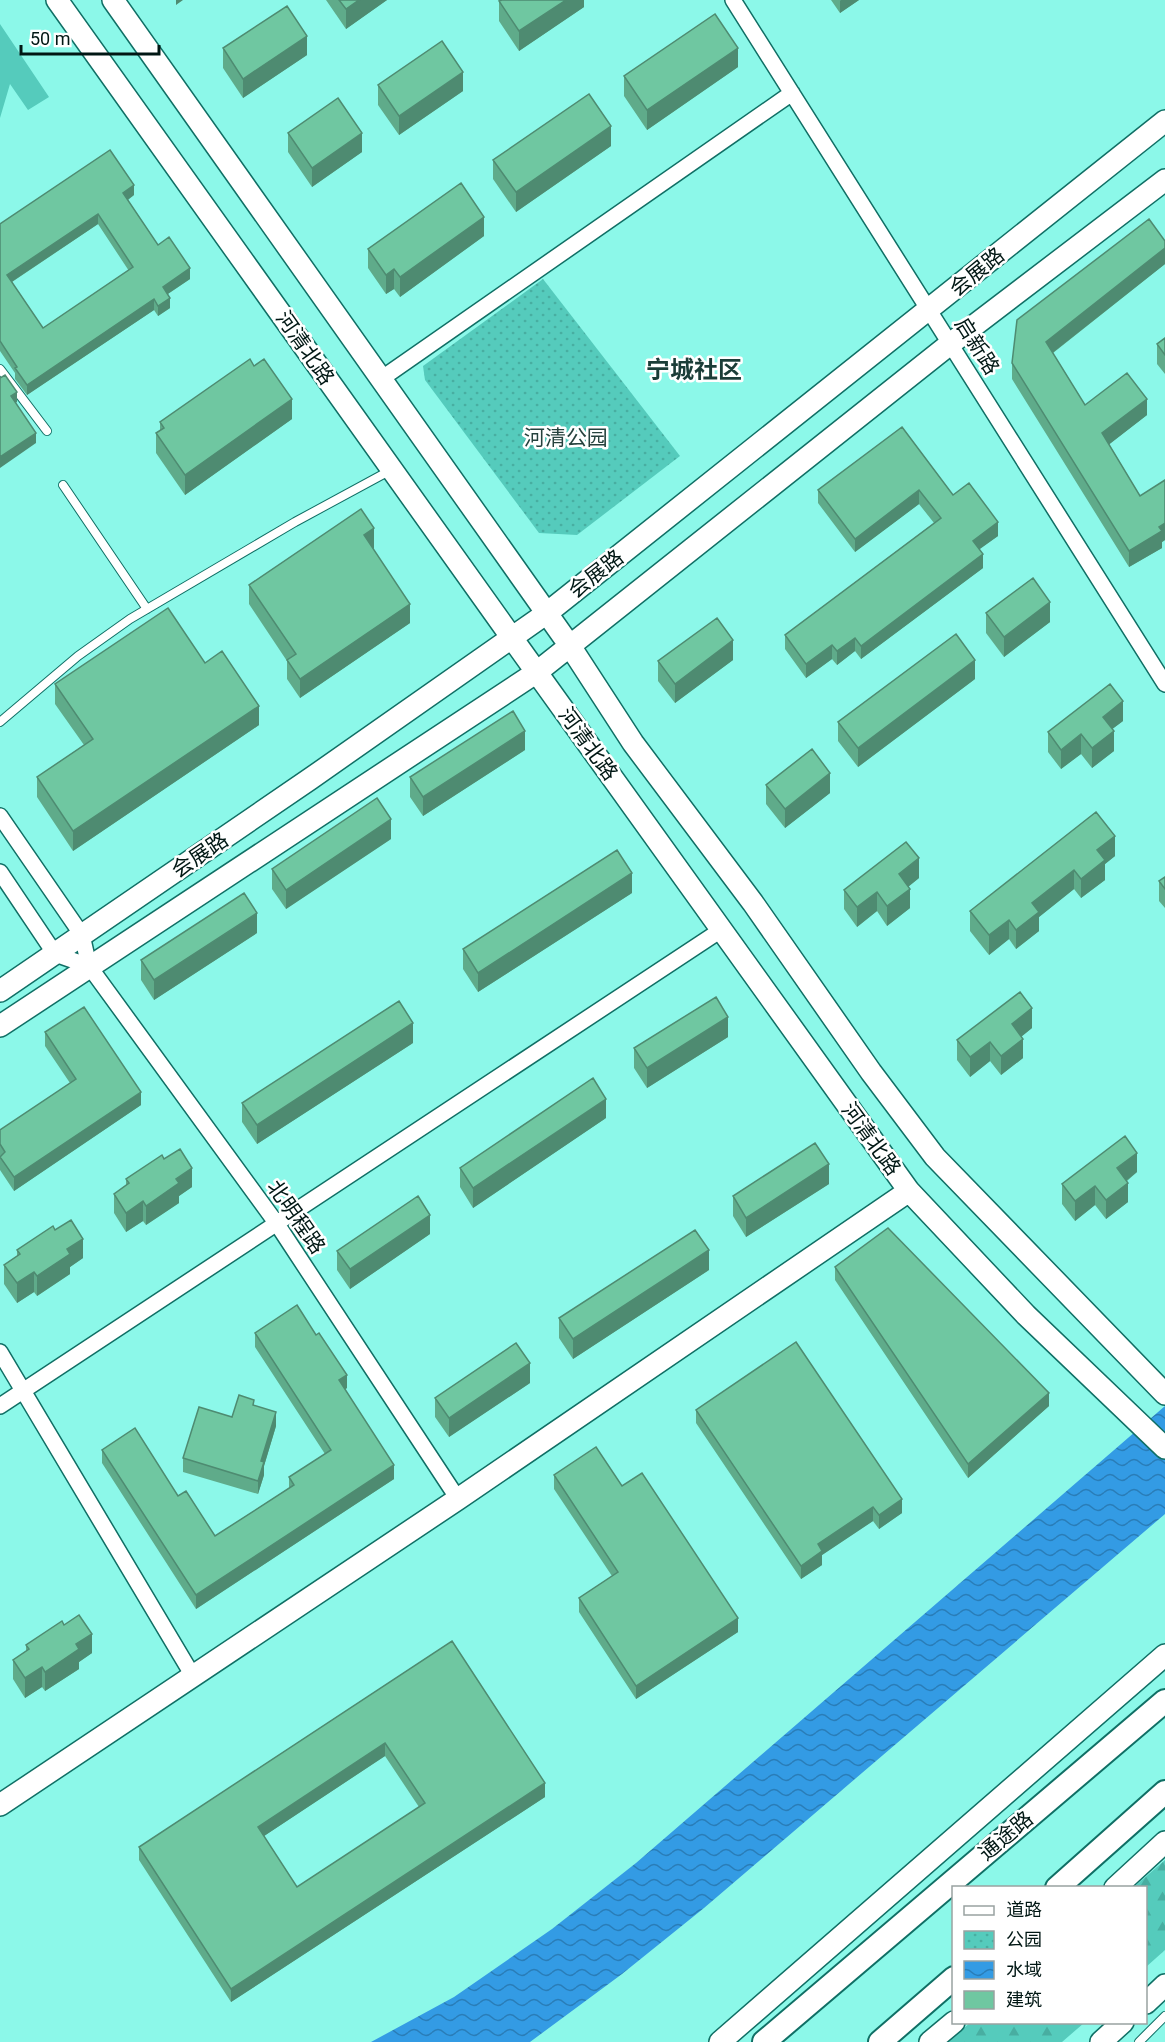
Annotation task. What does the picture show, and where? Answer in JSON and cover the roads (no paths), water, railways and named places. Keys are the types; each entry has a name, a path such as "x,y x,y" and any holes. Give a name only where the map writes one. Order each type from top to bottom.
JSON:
{"main road":[{"name":"河清北路","path":"57,0 909,1191 1026,1315 1165,1448"},
{"name":"河清北路","path":"113,0 547,613 633,743 753,903 871,1072 935,1157 1165,1394"},
{"name":"会展路","path":"0,990 310,779 547,613 1165,121"},
{"name":"会展路","path":"0,1026 537,672 950,344 1165,180"},
{"path":"0,1805 458,1499 909,1191"},
{"path":"720,2042 1165,1655"},
{"name":"通途路","path":"764,2042 1165,1701"},
{"path":"1058,1886 1165,1792"},
{"path":"1116,1886 1165,1842"},
{"path":"880,2042 952,1980"},
{"path":"1147,2002 1165,1985"},
{"path":"930,2042 952,2024"},
{"path":"1101,2042 1121,2024"}],"street":[{"name":"启新路","path":"733,0 1165,684"},
{"path":"381,379 792,93"},
{"name":"北明程路","path":"0,816 82,935 89,966 277,1224 458,1499"},
{"path":"0,872 56,954 89,966"},
{"path":"0,1406 721,930"},
{"path":"0,1352 193,1676"}],"lane":[{"path":"0,369 46,431"},
{"path":"0,722 78,656 147,609 295,522 392,469"},
{"path":"63,485 147,609"},
{"path":"1141,2041 1165,2016"}],"water":[{"path":"1165,1406 1165,1514 704,1908 622,1974 530,2042 371,2042 454,1997 552,1929 636,1863"}],"district":[{"name":"宁城社区","path":"694,370"}],"park label":[{"name":"河清公园","path":"566,438"}]}
